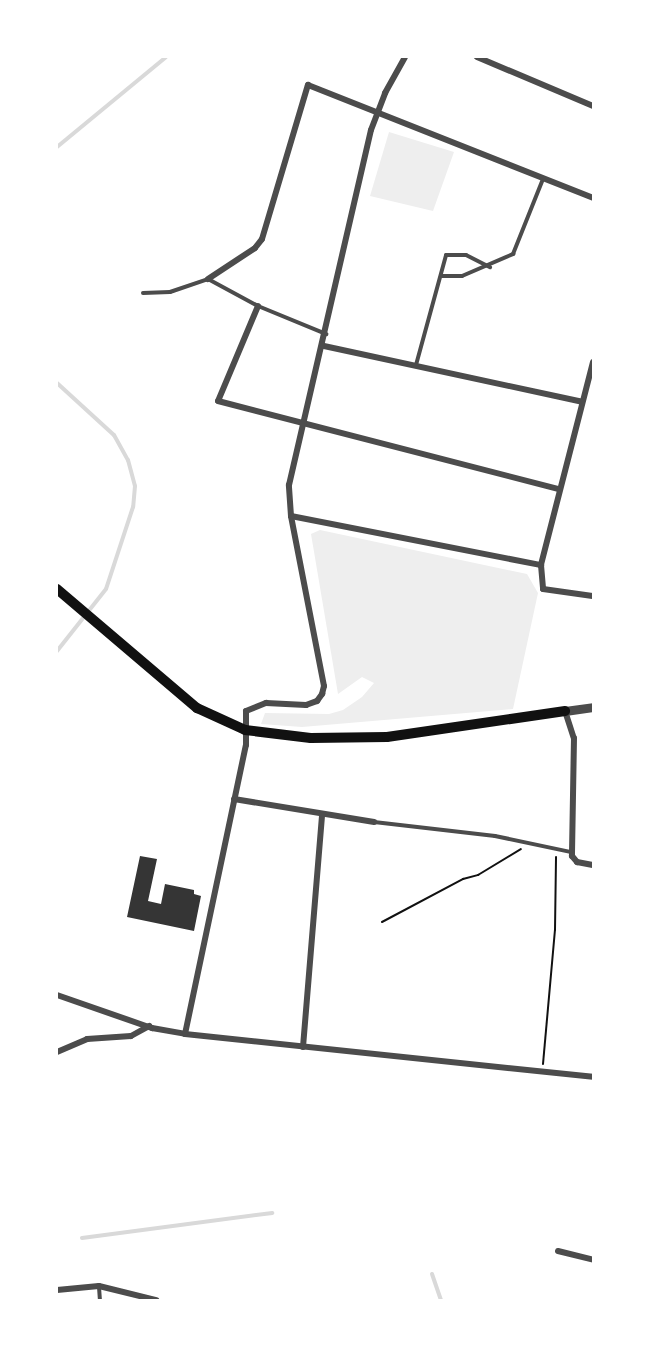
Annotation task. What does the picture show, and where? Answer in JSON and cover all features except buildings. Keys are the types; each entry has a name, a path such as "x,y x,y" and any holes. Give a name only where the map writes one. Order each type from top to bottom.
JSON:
{"main road":[{"path":"59,591 197,708 245,730 311,738 387,737 565,711"}],"street":[{"path":"185,1034 234,799 246,711 252,706 306,705 317,701 324,686 291,516 289,485 327,334 378,111 405,57"},
{"path":"477,57 593,106"},
{"path":"208,279 255,248 262,239 308,85 593,198"},
{"path":"258,306 219,401 559,489"},
{"path":"324,346 582,402"},
{"path":"593,362 541,565 543,589 593,597"},
{"path":"291,516 541,565"},
{"path":"593,707 565,711 574,738 574,860 593,865"},
{"path":"234,799 374,822"},
{"path":"303,1047 322,815"},
{"path":"57,994 149,1026 185,1034 593,1077"},
{"path":"57,1052 87,1039 131,1036 149,1026"},
{"path":"558,1251 593,1260"},
{"path":"57,1290 99,1286 156,1300"}],"lane":[{"path":"441,276 462,276 490,267 513,254 543,178"},
{"path":"416,365 434,287 441,276 446,255 456,252 490,267"},
{"path":"143,293 170,292 208,279 258,306 327,334"},
{"path":"374,822 531,843 573,852"},
{"path":"99,1286 100,1300"}],"path":[{"path":"382,922 463,879 478,875 531,843"},
{"path":"543,1071 555,930 553,876 557,849"}],"shaded area":[{"path":"389,132 454,152 433,211 370,196"},
{"path":"320,530 527,574 538,593 513,709 302,727 261,724 265,713 329,714 343,710 362,697 374,683 362,677 338,694 311,534"}],"waterway":[{"path":"57,147 166,57"},
{"path":"57,383 114,435 128,460 135,486 133,507 106,589 57,651"},
{"path":"82,1238 272,1213"},
{"path":"432,1274 441,1300"}]}
